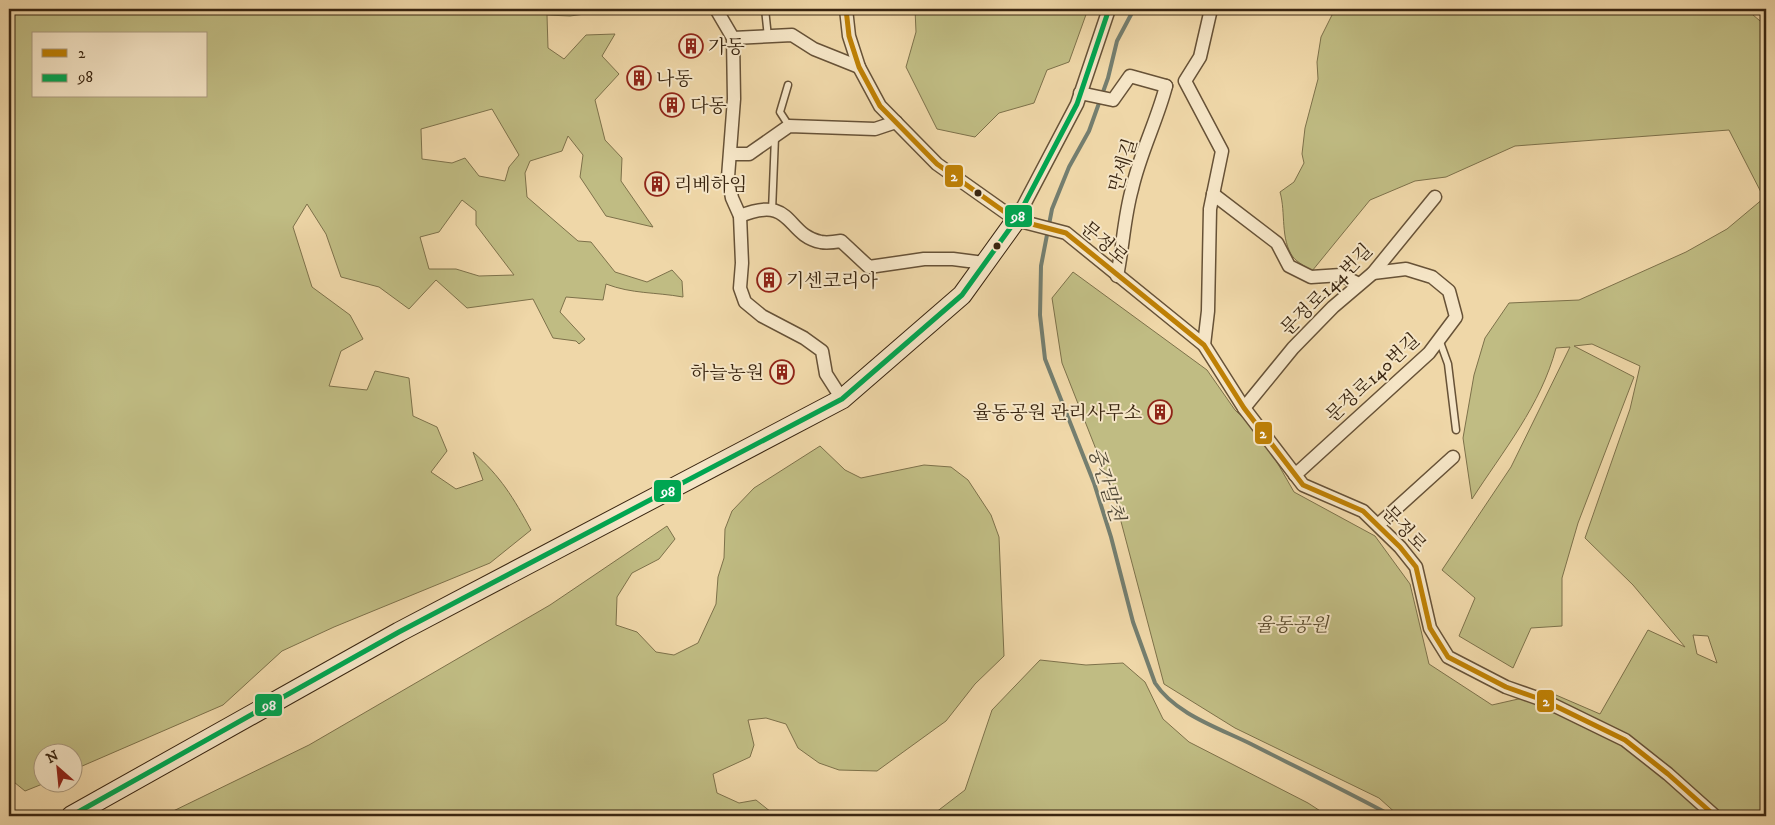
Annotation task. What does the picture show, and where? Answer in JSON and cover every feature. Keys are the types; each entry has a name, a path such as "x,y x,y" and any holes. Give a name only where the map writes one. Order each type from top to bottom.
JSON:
{"street":[{"path":"716,9 733,38 734,99 730,130 731,154 728,177 732,198 740,216 742,263 740,288 745,302 762,316 804,338 822,351 826,374 842,398"},
{"path":"846,9 849,36 859,67 880,106 938,164 1016,220"},
{"path":"71,816 399,632 842,398 962,294 1016,220 1077,104 1086,95 1109,9"},
{"path":"1086,95 1113,100 1130,76 1166,86 1185,81 1200,57 1211,9"},
{"path":"733,38 792,36 814,49 859,67"},
{"path":"1185,81 1222,151 1210,209 1208,311 1204,346"},
{"name":"만세길","path":"1117,276 1131,190 1142,154 1158,118 1166,86"},
{"path":"731,154 749,154 789,126 876,129 896,122"},
{"path":"1213,194 1277,243 1289,266 1311,277 1341,275 1360,284"},
{"name":"문정로144번길","path":"1244,408 1293,348 1333,307 1372,273 1435,197"},
{"path":"740,216 758,209 781,212 808,237 822,242 841,241 869,267 889,266 924,259 952,259 984,264"},
{"name":"문정로","path":"1016,220 1061,231 1204,346 1244,408 1303,485 1362,511 1379,524 1416,567 1430,628 1448,657 1506,687 1542,700 1625,740 1668,774 1715,816"},
{"name":"문정로140번길","path":"1295,475 1429,353 1456,317 1449,291 1432,277 1406,269 1372,273"},
{"path":"1379,524 1452,457"}],"lane":[{"path":"765,9 768,38"},
{"path":"788,85 780,112 789,126"},
{"path":"772,211 775,135"},
{"path":"1439,339 1448,364 1456,430"}],"green space":[{"path":"9,9 587,9 585,14 570,16 547,15 548,48 564,59 586,35 615,34 602,56 619,74 595,100 605,140 622,158 621,181 653,227 606,216 580,177 583,155 568,136 562,151 530,161 525,173 527,197 578,241 591,242 615,272 647,282 672,270 682,281 683,297 634,291 606,284 603,300 566,297 560,312 585,339 579,344 576,341 553,338 533,299 467,308 436,280 409,309 379,287 341,277 326,234 307,204 293,227 312,287 350,315 363,339 341,351 329,386 367,390 375,371 409,378 413,416 437,427 447,451 431,472 456,489 483,480 473,452 506,488 531,530 490,563 334,627 282,651 223,705 82,766 82,742 32,742 32,788 25,791 9,778","holes":["492,109 519,155 509,167 505,181 479,176 465,158 452,163 422,159 421,129","462,200 476,211 476,225 514,275 479,276 456,269 429,269 420,237 439,232"]},
{"path":"915,9 1088,9 1069,62 1047,70 1034,103 999,113 975,137 937,129 906,67 916,32"},
{"name":"율동공원","path":"1335,9 1746,9 1766,26 1766,816 1399,816 1379,798 1235,728 1164,684 1114,495 1062,363 1052,298 1073,272 1207,370 1235,410 1262,436 1294,492 1375,536 1410,584 1429,664 1492,705 1549,692 1600,714 1648,630 1685,647 1633,585 1585,538 1630,409 1640,366 1592,344 1574,346 1634,377 1578,523 1562,578 1562,626 1531,628 1513,668 1459,636 1475,598 1442,570 1511,467 1570,347 1556,348 1541,389 1531,408 1472,499 1463,438 1474,375 1485,338 1509,303 1579,300 1686,252 1727,229 1764,198 1729,130 1515,146 1446,177 1415,181 1370,200 1312,271 1295,259 1289,250 1286,242 1280,192 1294,182 1304,163 1302,154 1305,128 1318,79 1317,62 1321,37","holes":["1693,635 1708,636 1717,663 1697,654"]},
{"path":"820,446 845,470 861,478 924,465 951,467 968,480 991,515 999,537 1004,656 975,684 946,721 877,771 839,770 819,763 798,748 786,724 766,718 748,720 754,745 750,757 713,774 717,793 739,803 756,800 771,812 783,816 163,816 309,745 550,605 667,526 675,539 659,559 632,573 617,597 616,625 637,632 656,652 674,655 698,643 716,604 718,577 724,558 725,529 732,511 754,488"},
{"path":"1040,660 1086,665 1123,663 1145,682 1163,719 1189,742 1308,803 1328,816 931,816 965,790 992,710"}],"waterway":[{"name":"중간말천","path":"1134,9 1117,41 1108,78 1089,131 1069,167 1052,209 1041,266 1040,315 1045,359 1094,483 1111,537 1133,622 1155,683 1174,703 1198,719 1392,816"}],"transit line":[{"name":"2","path":"846,9 849,36 859,67 880,106 937,164 1016,220 1066,233 1204,345 1244,408 1303,485 1363,511 1400,547 1416,567 1430,628 1448,657 1506,687 1543,700 1625,740 1668,774 1715,816"},
{"name":"98","path":"71,816 399,632 842,399 962,295 1016,220 1077,104 1109,9"}],"place":[{"name":"가동","path":"691,46"},
{"name":"나동","path":"639,78"},
{"name":"다동","path":"672,105"},
{"name":"리베하임","path":"657,184"},
{"name":"기센코리아","path":"769,280"},
{"name":"하늘농원","path":"782,372"},
{"name":"율동공원 관리사무소","path":"1160,412"}]}
